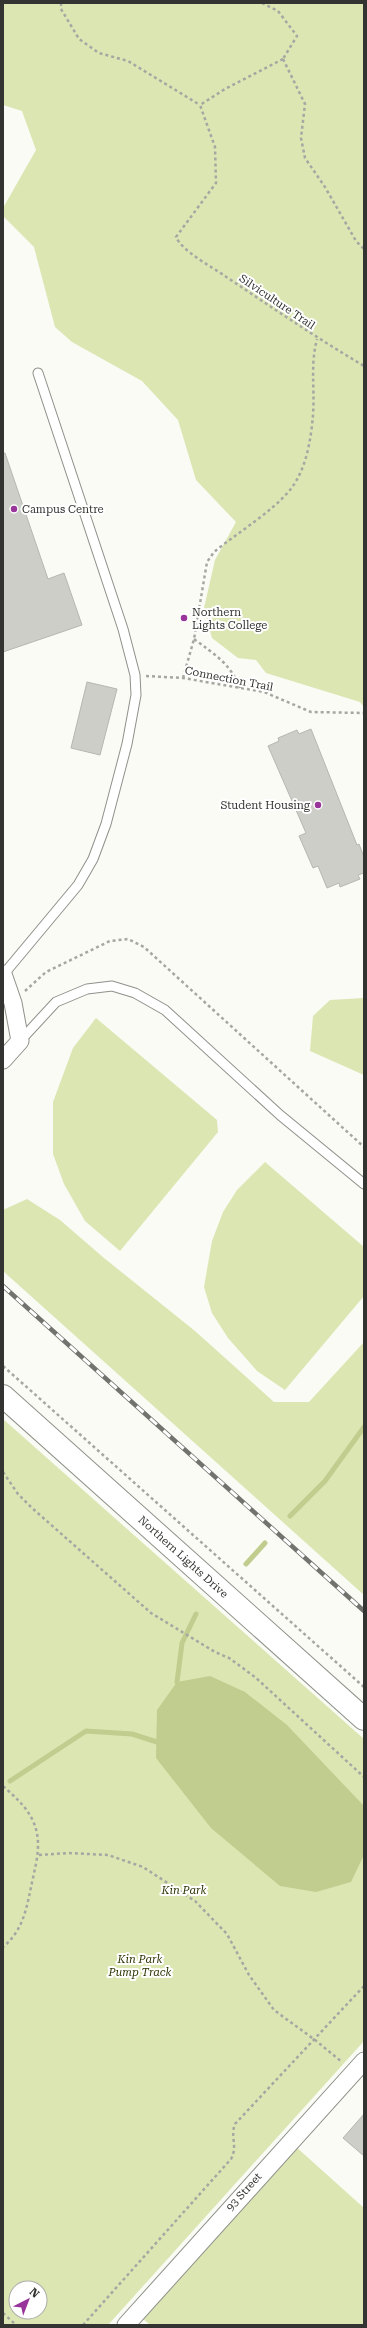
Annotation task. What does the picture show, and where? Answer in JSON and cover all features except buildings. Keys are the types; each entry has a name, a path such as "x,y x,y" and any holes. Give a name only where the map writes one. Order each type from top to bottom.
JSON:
{"main road":[{"name":"Northern Lights Drive","path":"3,1396 364,1719"}],"street":[{"path":"3,974 13,1003 20,1041 3,1060"},
{"name":"93 Street","path":"131,2323 359,2066"}],"lane":[{"path":"3,974 78,885 93,859 106,824 128,744 136,695 135,675 113,598 38,373"},
{"path":"20,1041 56,1002 87,989 112,986 135,993 165,1010 280,1115 364,1184"}],"path":[{"path":"61,3 61,9 79,39 92,49 99,53 128,61 200,105 225,89 283,59 297,36 278,11 262,3"},
{"path":"283,59 305,104 301,138 305,158 326,186 356,241 364,249"},
{"name":"Silviculture Trail","path":"183,678 194,639 207,562 214,552 268,510 289,491 301,471 308,444 312,415 312,372 318,339 178,243 176,237 178,232 216,183 215,147 200,105"},
{"path":"318,339 364,366"},
{"path":"194,639 227,665 234,673 240,688"},
{"name":"Connection Trail","path":"135,675 183,678 240,688 277,696 295,707 311,712 364,713"},
{"path":"3,1366 364,1687"},
{"path":"3,1472 18,1494 32,1508 151,1613 215,1652 229,1658 255,1677 364,1777"},
{"path":"3,1786 22,1803 34,1822 39,1855 29,1904 21,1927 3,1947"},
{"path":"39,1855 69,1853 108,1855 143,1867 195,1901 226,1934 248,1975 274,2010 315,2040 359,2066"},
{"path":"83,2325 231,2159 235,2152 232,2131 235,2124 364,1986"},
{"path":"3,2313 16,2325"}],"green space":[{"path":"3,3 364,3 364,707 360,702 266,673 256,660 238,658 212,638 204,608 215,560 236,522 196,480 178,420 142,381 72,342 55,327 34,247 3,216 3,208 36,150 22,111 3,105"},
{"path":"364,998 364,1075 310,1051 313,1016 330,1000"},
{"path":"96,1018 217,1120 218,1132 120,1251 85,1221 64,1184 53,1154 53,1102 73,1048"},
{"path":"265,1162 364,1247 364,1296 285,1390 257,1371 228,1338 212,1313 204,1287 212,1241 223,1212 237,1190"},
{"path":"27,1199 60,1220 104,1258 195,1331 274,1402 309,1402 364,1342 364,1595 3,1271 3,1210"},
{"name":"Kin Park","path":"3,1419 364,1739 364,2041 108,2325 3,2325"},
{"path":"295,2146 364,2208 364,2325 150,2325 142,2318"}],"shaded area":[{"path":"210,1676 245,1692 287,1725 364,1806 364,1855 351,1882 316,1892 280,1886 211,1828 156,1758 157,1710 177,1682"}],"waterway":[{"path":"290,1516 325,1481 364,1427"},
{"path":"246,1564 265,1543"},
{"path":"177,1682 182,1643 196,1614"},
{"path":"10,1781 86,1731 132,1734 157,1742"}],"railway":[{"path":"3,1286 364,1611"}],"place":[{"name":"Campus Centre","path":"14,509"},
{"name":"Northern Lights College","path":"184,618"},
{"name":"Student Housing","path":"318,805"}],"park label":[{"name":"Kin Park Pump Track","path":"140,1965"}]}
